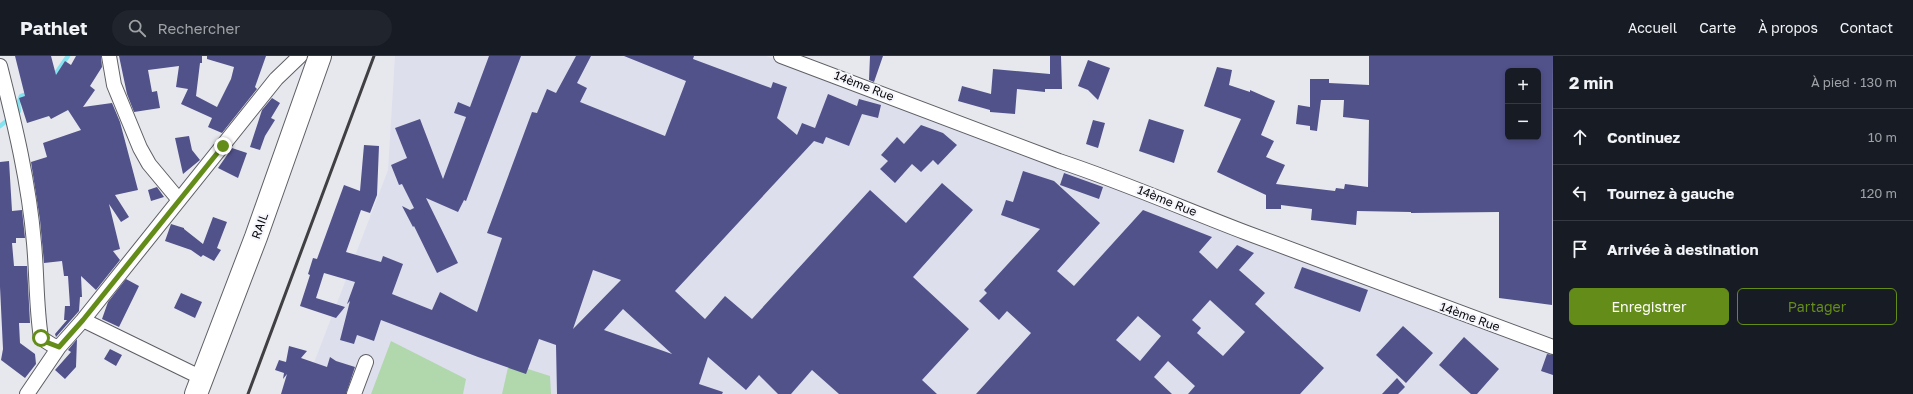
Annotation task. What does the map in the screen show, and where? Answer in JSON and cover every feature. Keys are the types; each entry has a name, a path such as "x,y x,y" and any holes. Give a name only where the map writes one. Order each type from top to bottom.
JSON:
{"main road":[{"name":"RAIL","path":"199,386 259,229 320,56"}],"street":[{"path":"109,56 114,86 140,148 149,164 179,200"},
{"path":"27,394 59,347 83,320 276,79 300,56"},
{"name":"14ème Rue","path":"781,56 1059,161 1100,174 1247,233 1364,276 1395,290 1553,347"},
{"path":"0,66 19,142 25,174 34,243 37,313 41,338 46,342 59,347"},
{"path":"83,320 199,386"},
{"path":"354,394 366,362"}],"shaded area":[{"path":"395,56 766,56 1553,351 1553,394 302,394 388,170"}],"green space":[{"path":"391,341 466,379 463,394 371,394"},
{"path":"509,363 550,376 551,394 502,394"}],"building":[{"path":"15,56 51,56 56,75 65,61 71,65 76,56 101,56 102,67 90,86 95,90 83,107 112,103 120,122 138,190 115,195 129,217 121,222 109,204 120,249 113,251 120,260 96,290 81,276 82,297 80,297 79,311 56,337 55,334 67,320 64,320 65,306 70,306 68,276 64,276 62,261 44,263 40,220 31,162 47,157 43,143 81,130 68,110 51,119 49,116 27,123 19,98 25,96"},
{"path":"119,56 202,56 196,96 217,107 231,79 234,67 207,59 207,56 266,56 255,87 257,89 222,133 208,127 212,118 181,104 188,89 176,87 179,66 148,70 152,92 157,91 160,108 134,112 127,94"},
{"path":"489,56 521,56 466,201 464,200 458,212 426,198 458,263 437,273 414,226 413,227 402,206 410,210 414,208 402,184 399,185 391,165 407,158 395,128 420,119 443,179 466,117 454,113 458,102 470,107"},
{"path":"576,56 591,56 577,83 587,88 580,102 665,136 686,81 624,56 694,56 693,59 771,88 773,82 787,87 777,118 797,135 802,123 815,128 828,94 857,106 859,99 881,105 878,118 862,114 849,146 826,137 823,144 814,141 675,291 705,319 725,296 752,319 870,190 906,223 942,183 973,210 913,277 969,329 922,380 937,394 839,394 812,370 791,394 778,394 759,375 746,390 708,357 699,384 723,392 722,394 557,394 556,345 539,339 526,374 381,320 374,341 357,335 354,344 340,340 350,301 347,304 355,282 324,273 316,298 345,307 336,318 300,306 310,275 308,274 313,258 317,259 344,185 360,191 364,145 379,146 377,195 370,213 361,210 346,252 381,262 383,256 403,264 392,294 432,310 440,292 477,312 502,238 487,233 532,112 537,113 547,89 556,93","holes":["593,270 621,280 573,329","623,309 672,354 604,330"]},
{"path":"870,56 883,56 874,82 869,80"},
{"path":"1050,56 1061,56 1062,89 1045,89 1045,92 1017,89 1015,114 990,112 990,110 958,101 962,86 991,94 993,69 1050,74"},
{"path":"1369,56 1553,56 1552,305 1499,298 1499,212 1411,213 1357,211 1356,225 1311,220 1312,209 1281,205 1281,209 1266,209 1266,195 1217,172 1241,119 1204,106 1217,67 1232,70 1229,85 1250,92 1250,90 1275,101 1261,135 1274,141 1266,157 1285,165 1276,184 1335,191 1336,188 1344,189 1345,184 1368,187 1369,120 1343,117 1344,100 1321,100 1317,131 1310,130 1310,126 1296,124 1298,105 1310,107 1310,79 1329,79 1329,83 1369,85"},
{"path":"1088,60 1110,68 1098,100 1088,90 1078,86"},
{"path":"272,98 280,103 271,118 275,120 265,136 260,150 250,147 262,110"},
{"path":"1149,119 1184,130 1174,163 1139,151"},
{"path":"1093,120 1105,123 1098,148 1086,144"},
{"path":"921,125 943,133 957,145 938,165 933,160 921,172 912,164 895,183 880,169 888,161 881,155 897,137 904,144"},
{"path":"189,136 192,150 200,160 183,174 175,138"},
{"path":"232,148 247,153 238,178 218,168"},
{"path":"9,161 12,211 22,210 25,238 16,238 16,243 12,243 14,266 27,266 30,323 19,323 20,343 35,354 36,364 25,378 1,360 3,349 0,287 0,162"},
{"path":"1023,171 1054,181 1100,223 1057,271 1074,286 1143,210 1212,237 1199,252 1217,269 1237,245 1254,253 1239,270 1265,293 1255,304 1324,368 1300,394 1188,394 1195,386 1168,361 1154,377 1172,394 976,394 1031,333 1007,311 999,320 979,301 987,293 984,290 1040,229 1001,215 1006,200 1013,202","holes":["1210,300 1245,332 1223,356 1197,333 1201,328 1192,320","1138,316 1161,336 1140,361 1116,340"]},
{"path":"1064,173 1103,187 1099,199 1060,185"},
{"path":"157,187 164,197 151,201 148,190"},
{"path":"213,217 227,222 217,248 221,250 214,261 203,255 201,257 191,250 165,241 171,224 184,228 203,244"},
{"path":"1302,267 1368,290 1360,312 1294,288"},
{"path":"126,279 139,286 119,327 102,319 108,302"},
{"path":"181,293 202,302 195,318 174,308"},
{"path":"1403,326 1433,353 1406,383 1376,355"},
{"path":"1464,337 1499,369 1477,394 1471,394 1439,365"},
{"path":"77,339 76,367 65,379 55,370 71,352 68,350"},
{"path":"289,346 307,351 301,358 327,367 330,357 336,361 355,367 346,394 281,394 287,374 283,379 284,373 275,370 279,360 286,362"},
{"path":"110,349 122,355 116,366 104,359"},
{"path":"1547,354 1553,355 1553,375 1541,371"},
{"path":"1397,378 1405,387 1398,394 1382,394"}],"waterway":[{"path":"52,79 68,56"},
{"path":"0,126 19,111 18,104 21,96 29,93"}],"railway":[{"path":"248,394 374,56"}],"route":[{"path":"41,338 46,342 59,347 83,320 223,146"}]}
